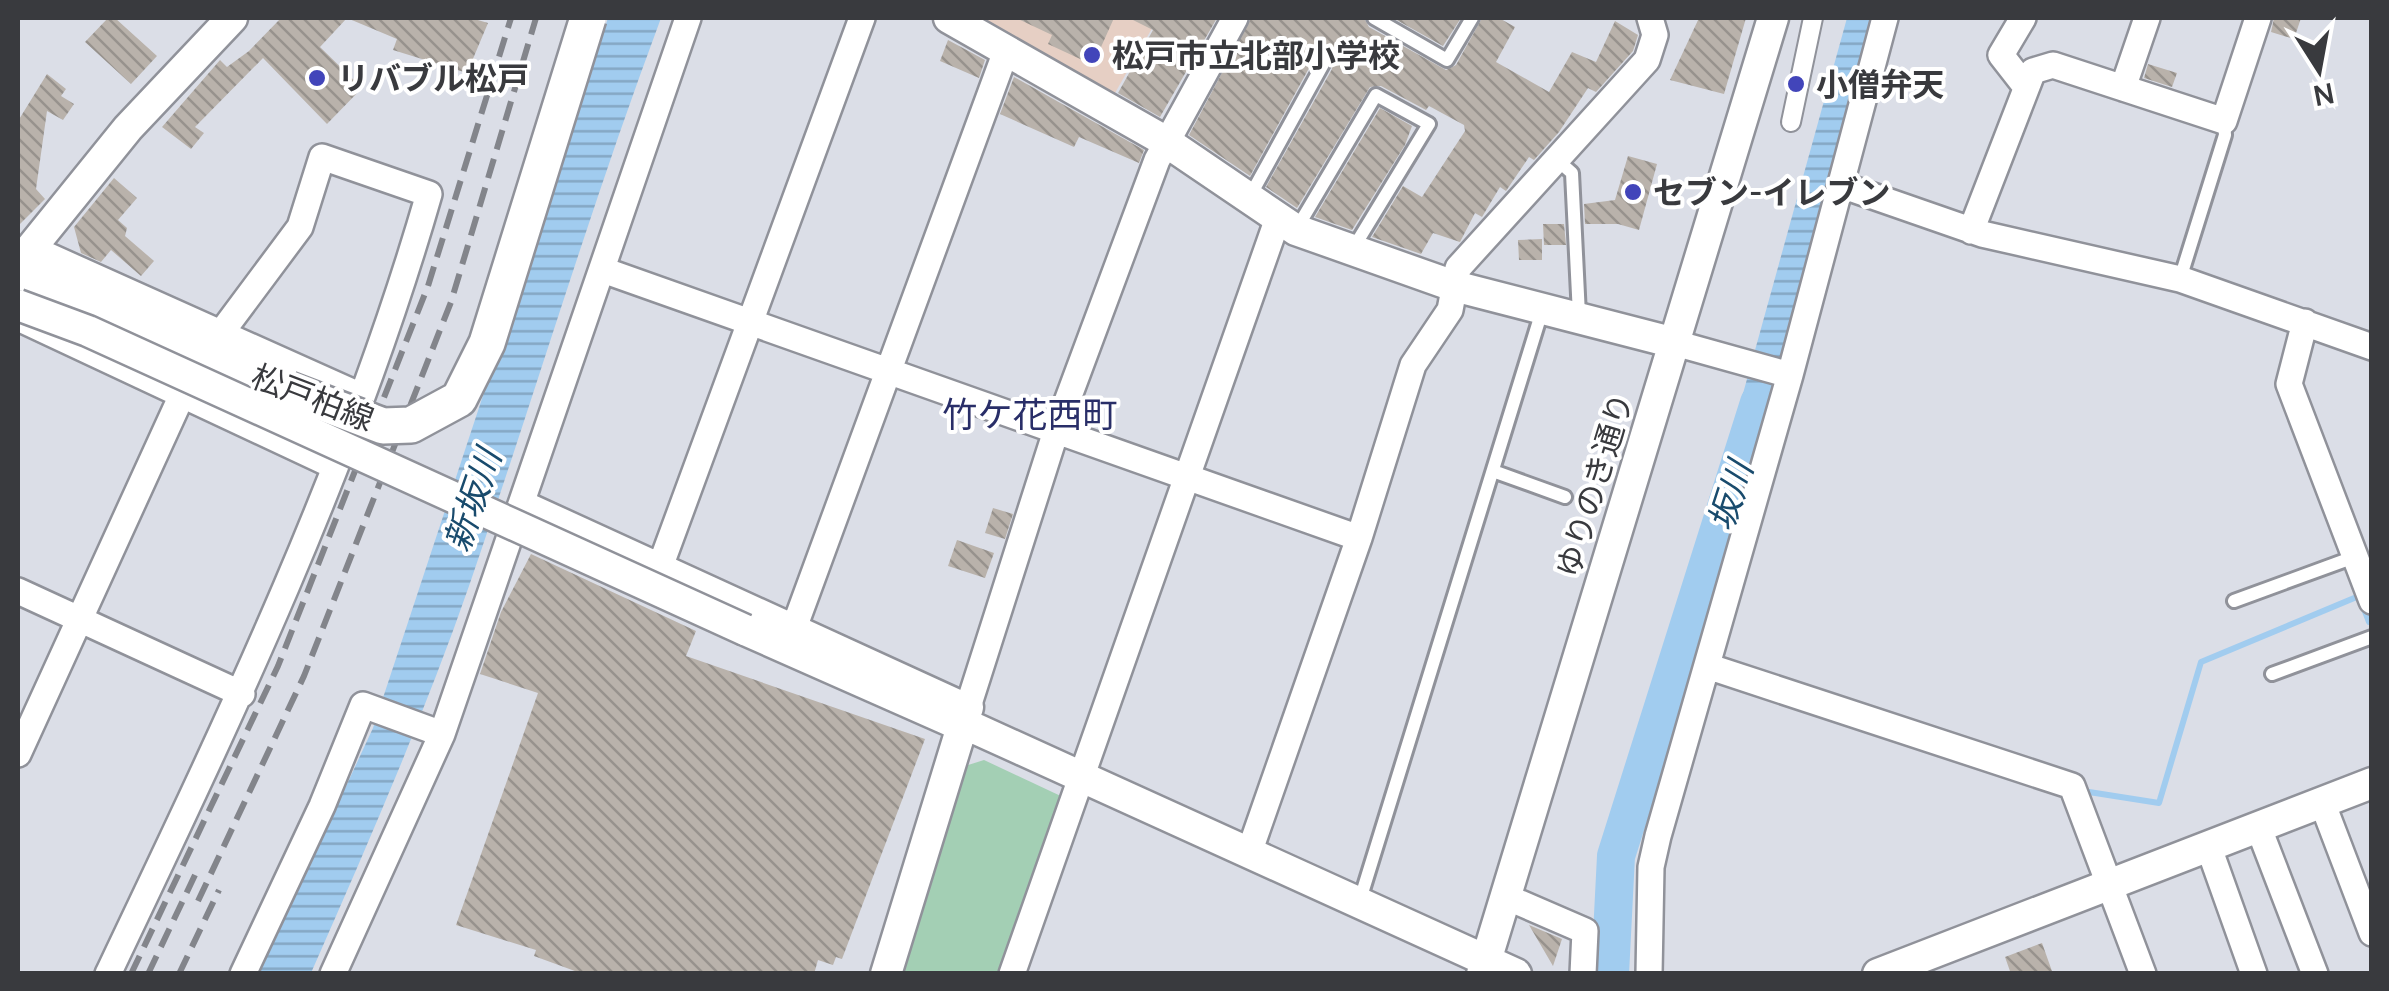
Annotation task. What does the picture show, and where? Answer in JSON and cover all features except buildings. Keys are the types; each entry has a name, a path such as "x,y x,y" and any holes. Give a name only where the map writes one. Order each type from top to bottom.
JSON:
{"main road":[{"name":"松戸柏線","path":"22,261 289,390 383,426 411,425 460,399 487,343 588,18"}],"street":[{"path":"232,18 128,128 22,261 221,334 361,396"},
{"path":"333,974 442,734 688,18"},
{"path":"660,568 862,18"},
{"path":"949,18 1165,141 1286,226 1351,253 1454,286 1787,374"},
{"path":"886,974 1056,431 1165,141 1235,18"},
{"path":"1250,852 1359,538 1412,365 1450,310 1454,286 1468,253 1647,60 1655,34 1650,18"},
{"name":"ゆりのき通り","path":"1484,968 1773,18"},
{"path":"1791,122 1813,18"},
{"path":"1648,974 1651,868 1885,18"},
{"path":"2023,18 2002,55 2026,87"},
{"path":"2123,88 2147,18"},
{"path":"1971,230 2032,70 2053,65 2224,122 2258,18"},
{"path":"794,628 1006,51"},
{"path":"108,974 242,694 361,396 428,194 322,157 300,227 221,334"},
{"path":"1841,185 1971,230 2180,279 2372,347"},
{"path":"1012,974 1188,478 1286,226"},
{"path":"603,270 1359,538"},
{"path":"18,305 106,340 745,630 964,719"},
{"path":"18,318 334,466"},
{"path":"2304,322 2288,384 2372,602"},
{"path":"18,754 182,395"},
{"path":"522,503 794,628 1081,777 1359,902 1484,968 1516,974"},
{"path":"18,591 242,694"},
{"path":"1707,666 2072,786 2144,974"},
{"path":"243,974 322,806 363,705 442,734"},
{"path":"1878,974 2372,782"},
{"path":"2322,802 2372,933"},
{"path":"2258,826 2315,974"},
{"path":"2208,845 2254,974"},
{"path":"1504,896 1586,932 1584,974"}],"lane":[{"path":"1374,18 1447,60 1472,18"},
{"path":"1248,200 1323,64"},
{"path":"1286,226 1376,95 1429,124 1351,253"},
{"path":"2180,279 2225,134 2224,122"},
{"path":"1555,157 1572,173 1579,318"},
{"path":"1359,902 1543,309"},
{"path":"1493,471 1565,497"},
{"path":"2234,601 2357,556"},
{"path":"2272,674 2372,637"}],"shaded area":[{"name":"松戸市立北部小学校","path":"982,18 1158,18 1115,93"}],"green space":[{"path":"984,760 1065,798 1007,973 903,974 965,766"}],"water":[{"name":"新坂川","path":"608,18 661,18 451,635 394,781 311,973 259,974 373,728"},
{"path":"1847,18 1875,18 1762,454 1729,444"}],"waterway":[{"name":"坂川","path":"1610,974 1616,856 1759,403"},
{"path":"2089,792 2159,803 2201,662 2359,596 2369,622"}],"railway":[{"path":"131,974 278,666 428,286 511,18"},
{"path":"198,901 304,676 451,302 536,18"},
{"path":"148,974 195,875"},
{"path":"179,974 219,890"}],"place":[{"name":"松戸市立北部小学校","path":"1092,55"},
{"name":"リバブル松戸","path":"317,78"},
{"name":"小僧弁天","path":"1796,84"},
{"name":"セブン-イレブン","path":"1633,192"}],"district":[{"name":"竹ケ花西町","path":"1030,414"}]}
